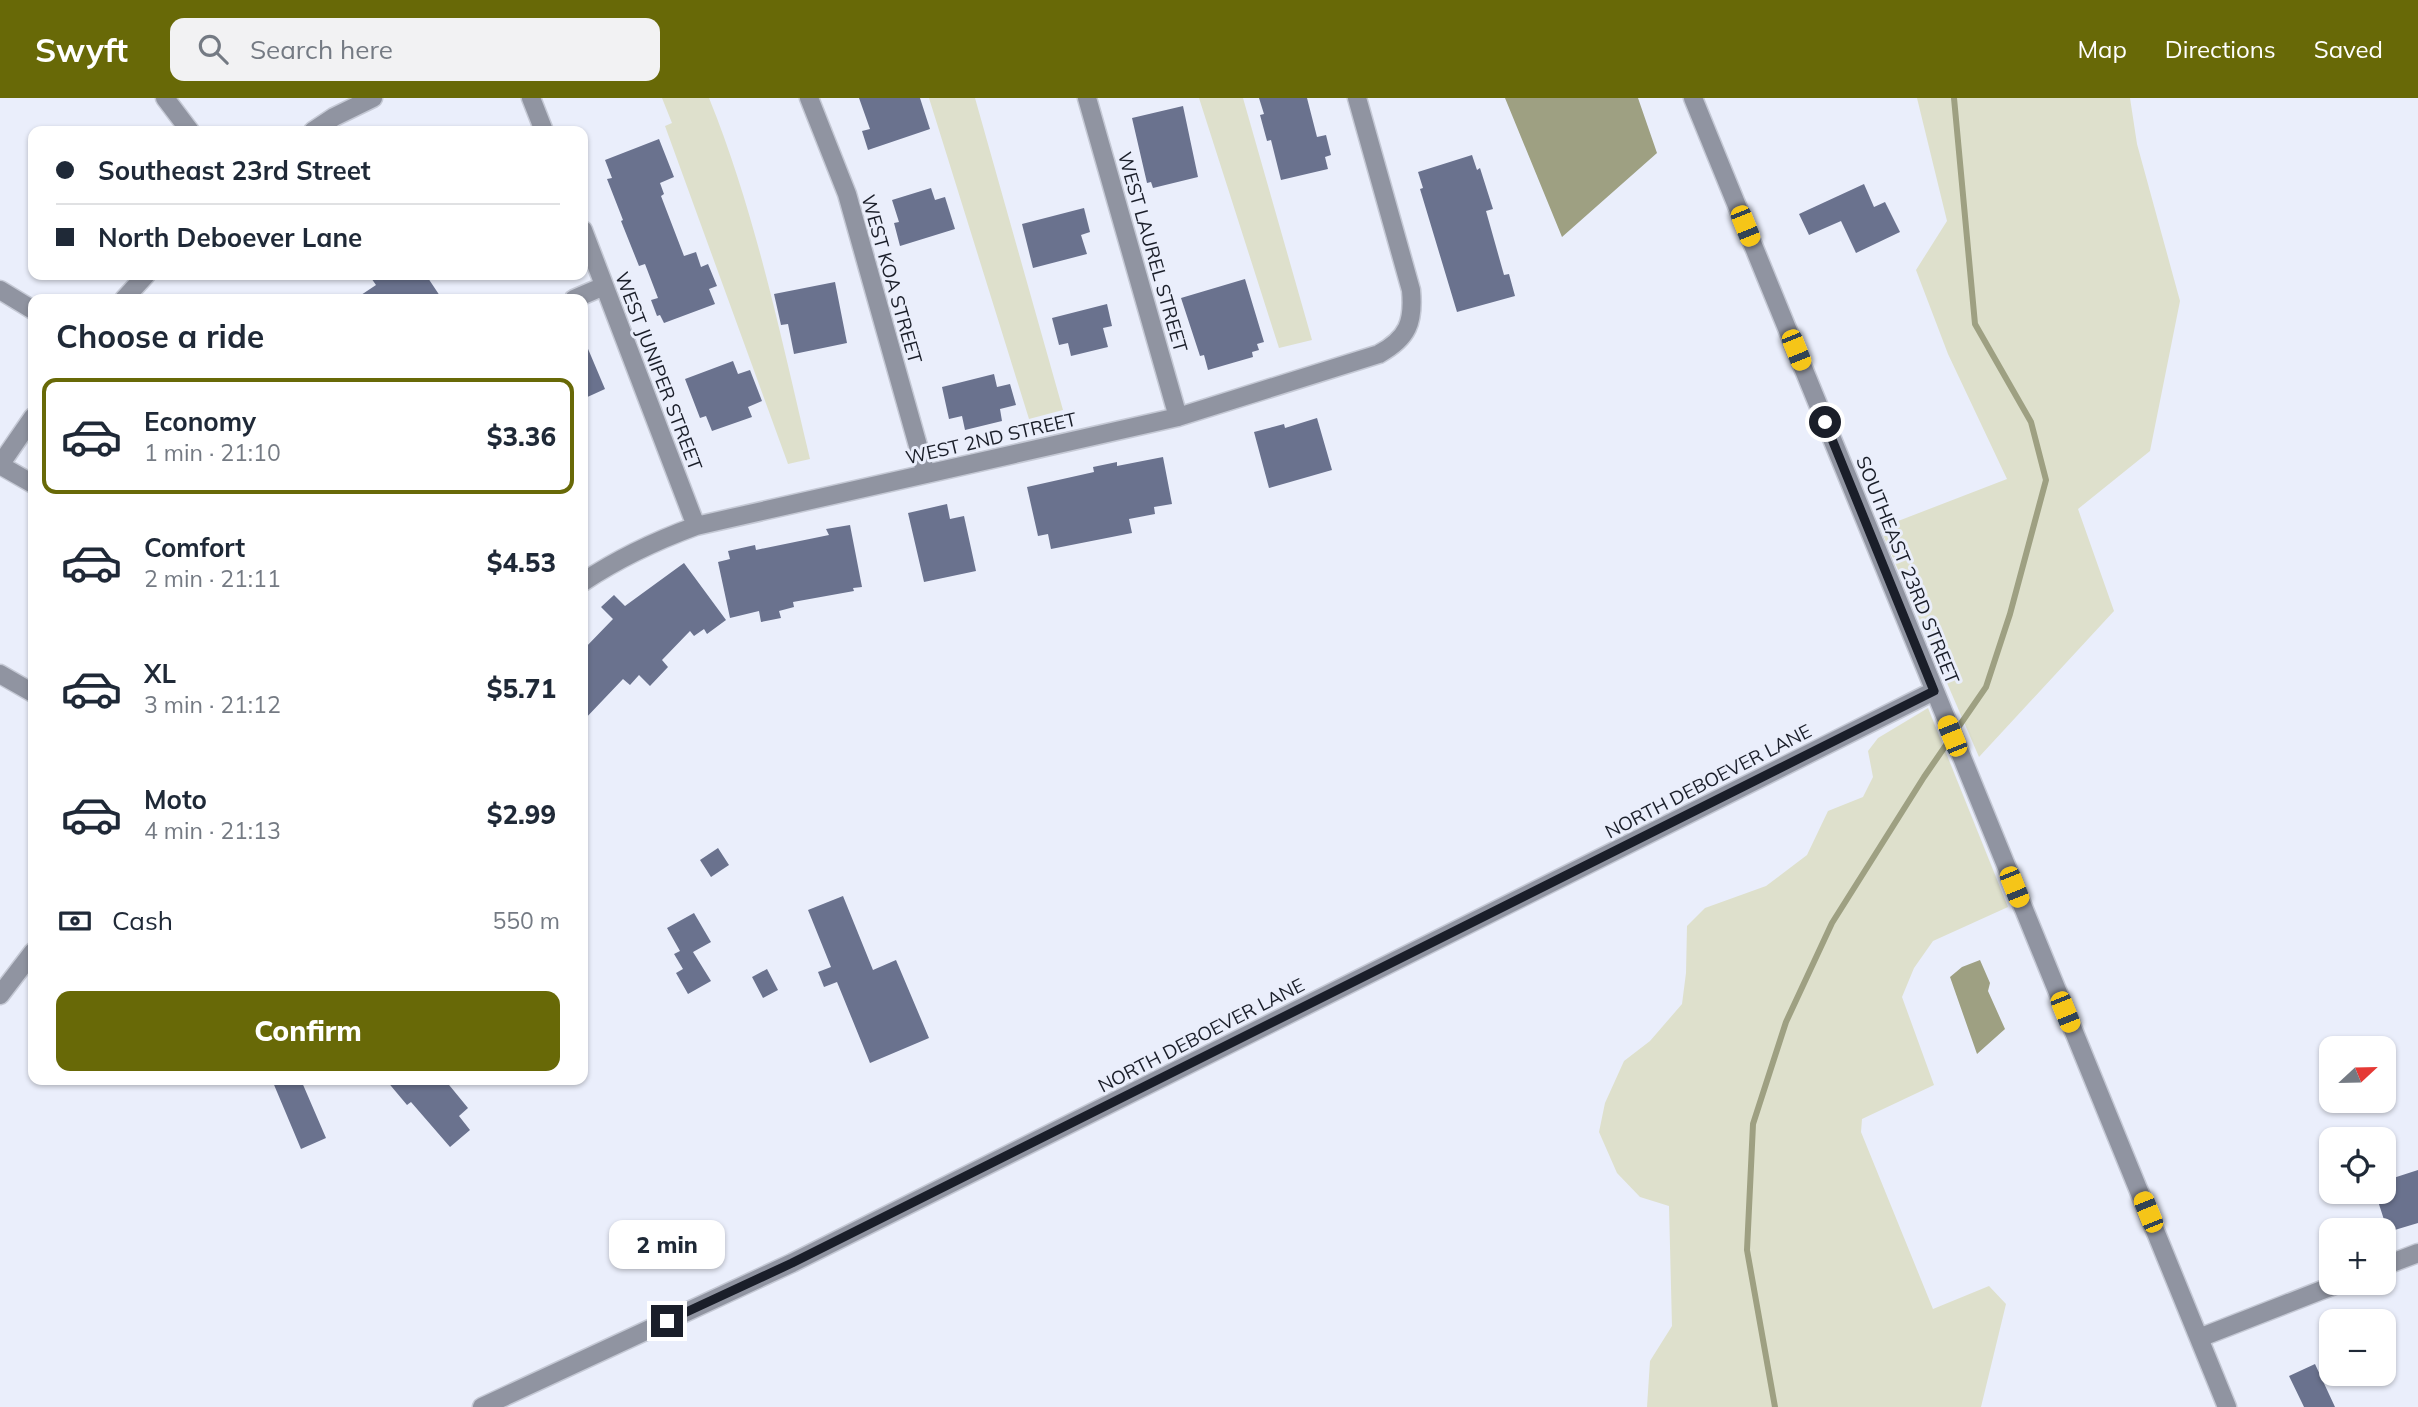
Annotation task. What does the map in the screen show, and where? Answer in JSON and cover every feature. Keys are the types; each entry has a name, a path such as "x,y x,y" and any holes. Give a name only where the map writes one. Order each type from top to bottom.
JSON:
{"street":[{"path":"165,98 186,126"},
{"path":"320,126 373,98"},
{"path":"531,98 542,126"},
{"name":"WEST KOA STREET","path":"810,98 846,194 926,474"},
{"name":"WEST LAUREL STREET","path":"1087,98 1178,417"},
{"name":"WEST 2ND STREET","path":"588,579 628,554 696,526 1178,417 1378,354 1394,346 1406,331 1413,313 1411,290 1357,98"},
{"name":"SOUTHEAST 23RD STREET","path":"1693,98 2227,1407"},
{"name":"WEST JUNIPER STREET","path":"588,243 696,526"},
{"path":"129,294 141,280"},
{"path":"586,294 604,286"},
{"path":"0,290 28,307"},
{"path":"28,424 0,465 28,481"},
{"path":"0,674 28,690"},
{"name":"NORTH DEBOEVER LANE","path":"482,1407 792,1263 1934,691"},
{"path":"0,995 28,959"},
{"path":"2396,1261 2418,1252"},
{"path":"2199,1338 2319,1291"}],"shaded area":[{"path":"662,98 709,98 741,186 754,231 810,459 788,464 665,126 672,123"},
{"path":"929,98 975,98 1063,410 1029,419"},
{"path":"1199,98 1243,98 1312,340 1279,348"},
{"path":"1505,98 1638,98 1657,153 1562,237"},
{"path":"1917,98 2130,98 2137,144 2180,301 2150,451 2078,509 2114,611 1979,757 1880,528 2007,479 1948,354 1916,270 1947,221"},
{"path":"1928,708 2008,907 1933,941 1914,968 1902,997 1934,1085 1862,1119 1861,1132 1933,1309 1989,1286 2006,1304 1981,1407 1647,1407 1650,1361 1672,1326 1669,1206 1640,1197 1617,1173 1599,1132 1605,1103 1624,1061 1650,1041 1682,1004 1687,926 1705,908 1766,886 1807,855 1828,811 1863,797 1873,777 1868,751 1878,738"},
{"path":"1980,960 1990,983 1988,991 2005,1029 1977,1054 1950,977 1962,967"}],"building":[{"path":"859,98 920,98 930,129 868,150 862,131 870,129"},
{"path":"1259,98 1307,98 1317,137 1326,135 1331,155 1325,157 1328,169 1281,180 1271,140 1267,141 1260,115 1264,114"},
{"path":"1183,106 1198,177 1153,188 1151,182 1147,183 1132,118"},
{"path":"659,139 674,177 660,183 664,194 661,196 684,256 696,252 701,267 708,264 717,286 709,289 715,304 664,323 660,315 657,316 651,300 658,298 645,264 639,266 621,221 623,220 607,179 612,178 605,160"},
{"path":"1472,155 1477,170 1480,168 1493,209 1486,211 1504,275 1509,274 1515,296 1457,312 1420,189 1423,188 1418,172"},
{"path":"1864,184 1874,207 1885,202 1900,232 1856,253 1841,221 1809,235 1799,214"},
{"path":"931,188 935,200 945,197 955,229 900,246 894,223 899,222 892,200"},
{"path":"1084,208 1090,232 1081,235 1087,254 1033,268 1022,224"},
{"path":"1245,279 1264,342 1257,344 1259,350 1252,352 1253,357 1208,370 1204,355 1200,356 1181,298"},
{"path":"372,280 429,280 439,294 362,294 376,285"},
{"path":"835,282 847,343 794,354 788,324 781,325 774,294"},
{"path":"1107,304 1112,326 1103,328 1108,347 1071,356 1068,343 1059,345 1052,318"},
{"path":"588,349 605,389 588,397"},
{"path":"733,361 738,374 750,370 762,401 748,407 752,417 712,431 706,416 700,418 685,379"},
{"path":"994,374 997,387 1010,384 1016,405 1000,409 1002,421 965,430 962,416 949,419 942,387"},
{"path":"1317,418 1332,470 1269,488 1254,432 1284,424 1285,428"},
{"path":"1163,457 1172,504 1154,507 1155,514 1129,519 1132,533 1051,549 1048,534 1038,536 1027,487 1094,472 1093,467 1117,462 1117,466"},
{"path":"947,504 950,519 964,516 976,571 924,582 908,513"},
{"path":"850,525 862,587 853,588 854,591 793,602 794,607 779,611 781,618 761,622 759,611 730,618 718,562 730,559 728,551 755,545 756,550 829,535 826,529"},
{"path":"684,563 726,620 707,634 704,629 694,636 690,631 662,660 668,667 650,686 639,675 630,685 623,679 588,716 588,645 613,619 601,607 614,595 625,606"},
{"path":"718,848 729,865 711,877 700,860"},
{"path":"843,896 873,970 896,960 929,1038 870,1063 837,982 824,987 818,972 831,967 808,910"},
{"path":"694,913 711,942 693,952 711,981 688,994 676,973 683,969 674,954 680,951 667,928"},
{"path":"767,969 778,990 763,998 752,977"},
{"path":"274,1085 303,1085 326,1138 301,1149"},
{"path":"390,1085 449,1085 468,1108 459,1116 470,1130 450,1147 411,1102 407,1105"},
{"path":"2418,1170 2418,1223 2396,1230 2396,1218 2383,1218 2379,1204 2396,1204 2396,1177"},
{"path":"2315,1364 2319,1373 2319,1386 2325,1386 2335,1407 2304,1407 2289,1376"}],"waterway":[{"path":"1775,1407 1747,1250 1753,1124 1786,1022 1832,923 1924,777 1986,687 2010,614 2046,480 2031,422 1975,324 1954,98"}],"route":[{"path":"667,1321 792,1263 1934,691 1825,422"}]}
